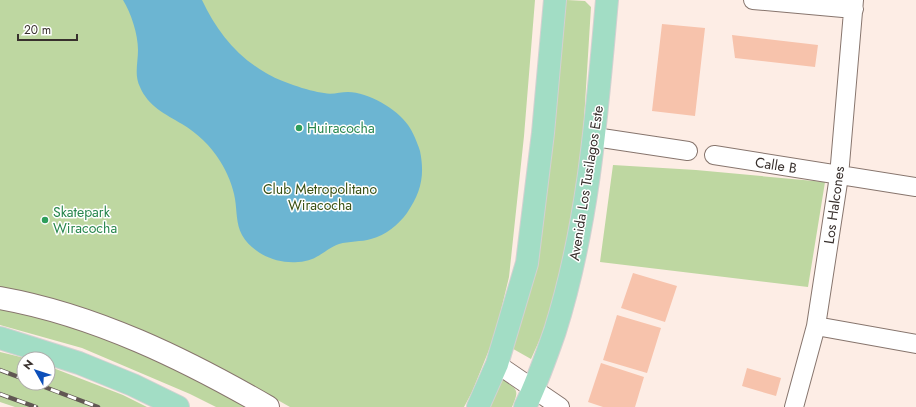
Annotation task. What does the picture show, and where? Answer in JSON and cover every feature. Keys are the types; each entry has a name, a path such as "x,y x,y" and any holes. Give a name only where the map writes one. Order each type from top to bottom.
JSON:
{"main road":[{"path":"479,406 497,364 527,263 543,133 555,0"},
{"name":"Avenida Los Tusilagos Este","path":"530,398 566,297 585,207 595,137 608,0"},
{"path":"0,298 19,301 112,330 196,368 268,407"},
{"path":"0,338 79,362 134,385 178,407"}],"street":[{"path":"753,0 854,4"},
{"name":"Los Halcones","path":"794,407 816,326 839,176 854,4"},
{"path":"595,137 688,151"},
{"name":"Calle B","path":"714,155 916,188"},
{"path":"816,326 916,344"},
{"path":"497,364 530,398 560,407"}],"green space":[{"name":"Club Metropolitano Wiracocha","path":"0,0 535,0 524,136 509,277 495,335 472,392 464,407 290,407 224,370 173,344 113,319 0,288"},
{"path":"565,1 585,1 591,7 582,152 568,252 544,330 531,359 508,346"},
{"path":"613,165 696,170 825,182 808,287 600,262"},
{"path":"0,304 133,345 253,407 216,407 190,394 82,348 0,325"},
{"path":"0,352 16,356 16,391 56,391 56,369 123,395 147,407 15,407 0,402"},
{"path":"502,379 516,390 516,396 512,407 482,407 498,380"}],"water":[{"name":"Huiracocha","path":"123,0 202,0 220,32 245,59 266,73 302,88 317,92 330,94 348,92 364,95 381,102 397,113 408,125 415,137 420,151 422,168 419,191 407,213 400,222 382,235 367,240 339,244 311,260 298,262 282,261 266,256 252,248 240,231 233,189 225,170 216,155 198,136 163,113 143,94 137,78 138,44 131,17"}],"building":[{"path":"662,24 705,28 695,116 652,111"},
{"path":"732,35 818,45 815,67 735,58"},
{"path":"633,273 677,286 665,322 621,308"},
{"path":"617,315 661,328 647,373 603,360"},
{"path":"601,363 644,377 635,407 603,407 588,402"},
{"path":"747,368 781,378 776,396 742,386"}],"railway":[{"path":"0,370 16,376"},
{"path":"55,391 98,407"},
{"path":"0,394 36,407"}],"place":[{"name":"Huiracocha","path":"299,128"},
{"name":"Skatepark Wiracocha","path":"45,220"}]}
